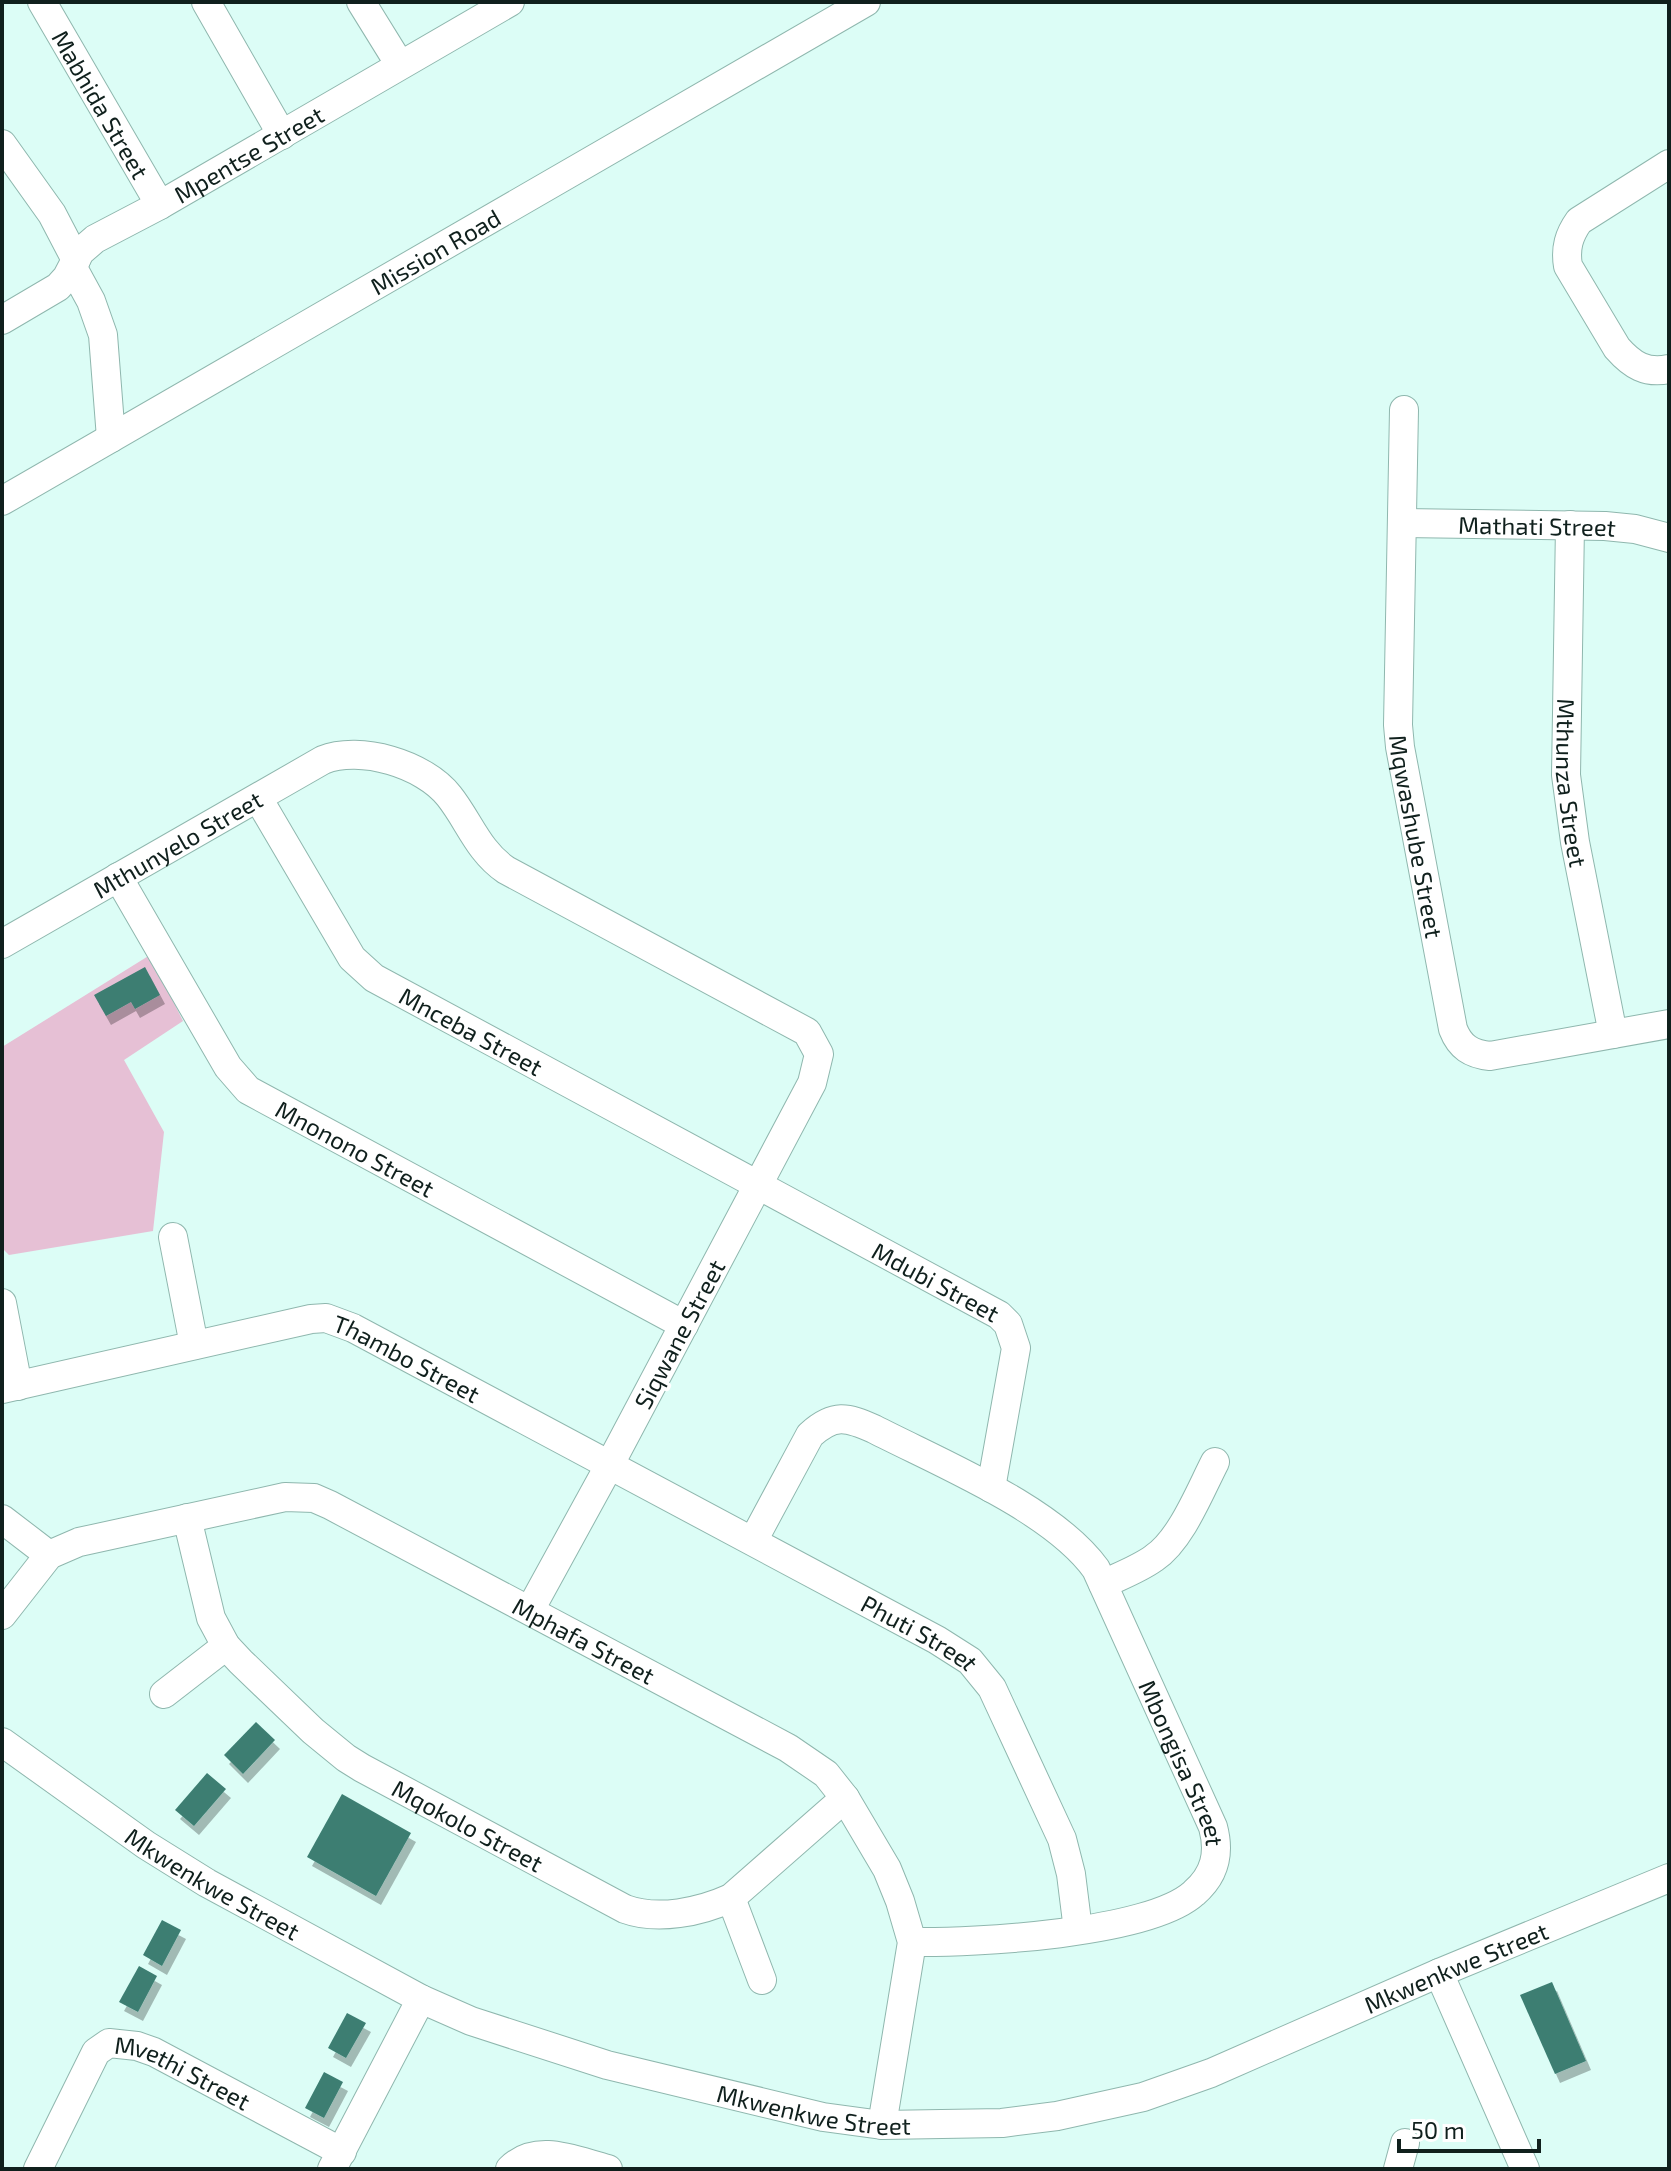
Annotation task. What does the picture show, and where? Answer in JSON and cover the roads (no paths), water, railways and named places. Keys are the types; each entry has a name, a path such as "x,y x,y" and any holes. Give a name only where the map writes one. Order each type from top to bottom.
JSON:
{"street":[{"name":"Mabhida Street","path":"42,2 160,205"},
{"path":"206,2 282,135"},
{"path":"361,2 400,65"},
{"name":"Mpentse Street","path":"2,320 58,287 80,252 95,239 160,205 510,2"},
{"name":"Mission Road","path":"2,501 866,2"},
{"path":"2,144 52,214 91,301 103,335 111,438"},
{"path":"1669,164 1579,221 1572,231 1566,255 1568,266 1617,348 1627,359 1648,371 1669,369"},
{"name":"Mqwashube Street","path":"1404,410 1397,703 1400,747 1457,1039 1476,1054 1490,1056 1669,1024"},
{"name":"Mathati Street","path":"1403,523 1570,525 1635,529 1669,538"},
{"name":"Mthunza Street","path":"1570,525 1566,775 1575,842 1613,1034"},
{"name":"Mthunyelo Street","path":"2,944 323,760 357,753 407,768 434,781 449,795 494,862 798,1026 807,1032 819,1054"},
{"name":"Mnceba Street","path":"258,798 352,958 366,972 757,1185"},
{"name":"Mnonono Street","path":"118,877 228,1067 248,1090 684,1325"},
{"name":"Siqwane Street","path":"530,1610 812,1083 819,1054"},
{"name":"Mdubi Street","path":"757,1185 984,1305 1008,1324 1016,1348 1015,1360 991,1488"},
{"path":"173,1237 194,1345"},
{"path":"2,1303 10,1388"},
{"name":"Thambo Street","path":"10,1388 311,1319 338,1321 609,1466"},
{"name":"Mbongisa Street","path":"753,1541 810,1435 828,1422 841,1418 874,1429 991,1488 1070,1539 1090,1560 1213,1827 1217,1842 1216,1857 1205,1882 1177,1905 1145,1916 1078,1930 993,1941 912,1942"},
{"path":"1103,1584 1156,1558 1167,1547 1215,1462"},
{"name":"Phuti Street","path":"609,1466 946,1645 970,1661 992,1688 1062,1839 1071,1874 1078,1930"},
{"name":"Mphafa Street","path":"49,1555 101,1536 285,1497 314,1498 788,1748 826,1774 845,1798 887,1869 912,1942 882,2125"},
{"name":"Mqokolo Street","path":"187,1518 211,1618 226,1646 313,1731 346,1758 625,1909 656,1916 716,1905 731,1898 845,1798"},
{"path":"2,1519 49,1555 2,1615"},
{"path":"164,1694 226,1646"},
{"name":"Mkwenkwe Street","path":"2,1742 146,1845 207,1883 421,1999 530,2042 607,2065 823,2117 882,2125 1002,2123 1057,2116 1143,2097 1211,2073 1439,1973 1669,1878"},
{"path":"731,1898 762,1980"},
{"path":"1439,1973 1525,2169"},
{"path":"337,2160 421,1999"},
{"name":"Mvethi Street","path":"39,2169 96,2052 109,2043 137,2046 154,2052 337,2160"},
{"path":"510,2169 519,2159 533,2154 547,2154 608,2169"}]}
